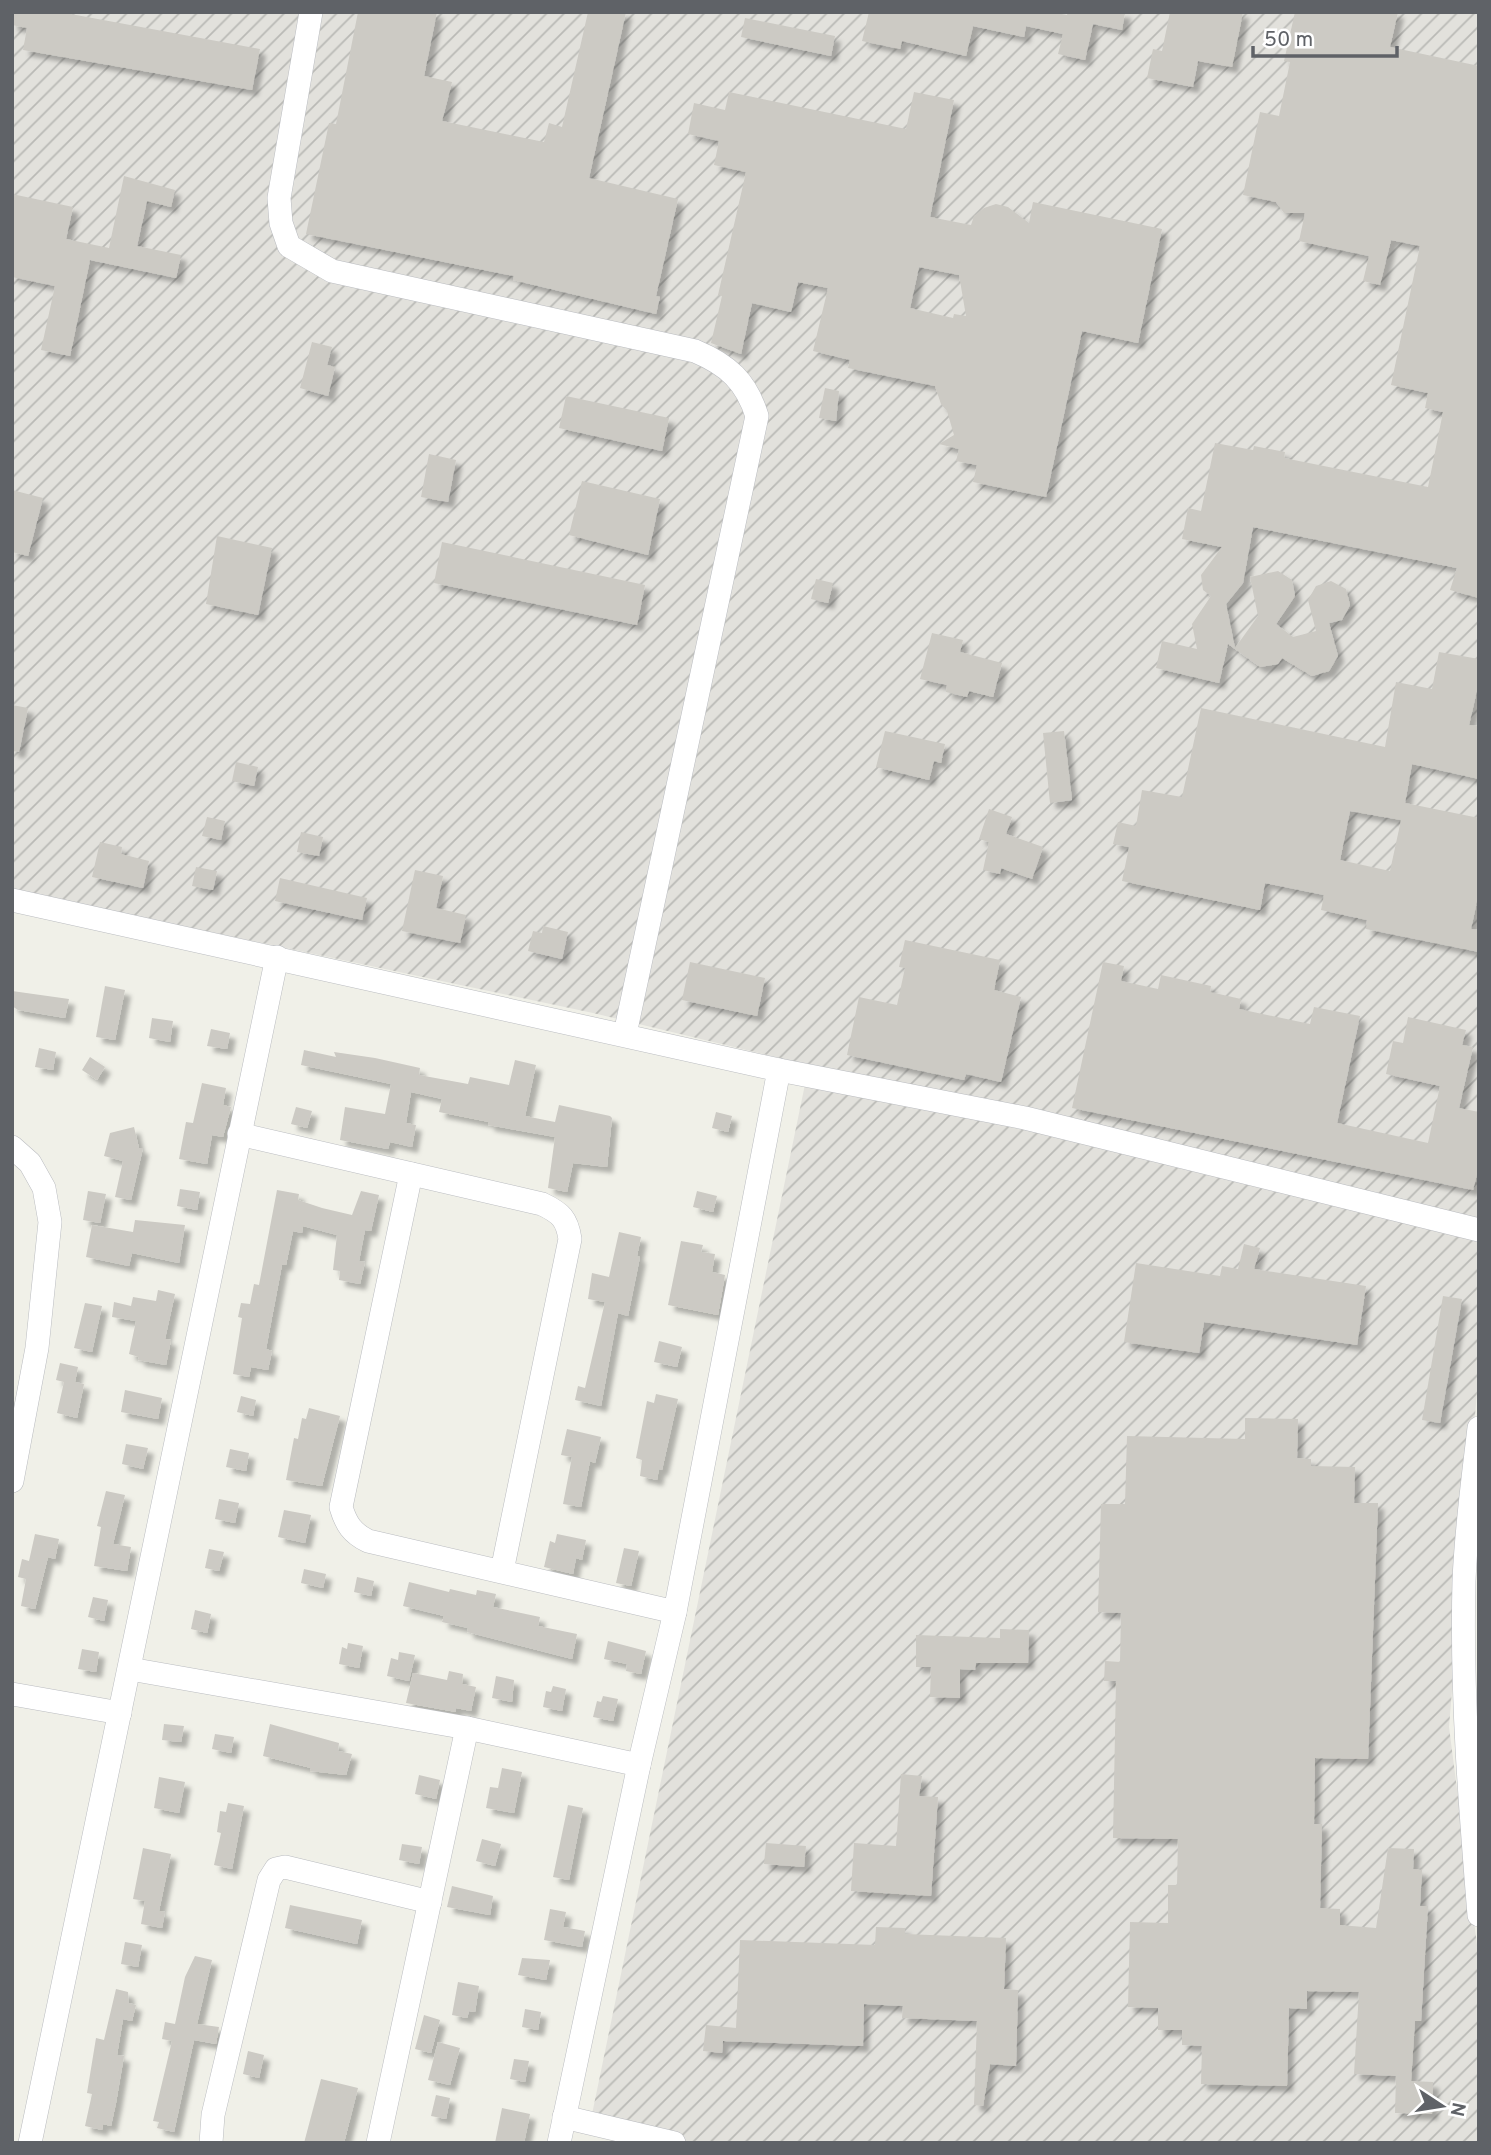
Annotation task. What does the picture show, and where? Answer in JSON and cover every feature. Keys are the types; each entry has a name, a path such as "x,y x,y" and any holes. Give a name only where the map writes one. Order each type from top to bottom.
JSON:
{"street":[{"path":"311,12 279,198 281,223 289,246 332,271 695,351 717,360 749,391 757,416 625,1034"},
{"path":"12,900 779,1070 1024,1118 1479,1230"},
{"path":"30,2143 277,957"},
{"path":"559,2143 639,1765 675,1612 779,1070"},
{"path":"239,1134 542,1204 560,1212 567,1223 570,1239 502,1571"},
{"path":"12,1147 30,1163 44,1188 50,1222 37,1348 12,1481"},
{"path":"411,1174 341,1507 351,1528 368,1541 675,1612"},
{"path":"1479,1428 1464,1579 1463,1664 1479,1915"},
{"path":"130,1669 467,1728 639,1765"},
{"path":"12,1693 120,1713"},
{"path":"378,2143 467,1728"},
{"path":"211,2143 214,2115 269,1880 276,1869 285,1867 430,1902"},
{"path":"564,2117 674,2143"}],"shaded area":[{"path":"12,12 1479,12 1479,1368 1449,1727 1479,1960 1479,2143 675,2143 590,2124 809,1065 593,1013 12,890"}],"building":[{"path":"12,12 60,12 260,49 252,90 23,50 27,28 12,25"},
{"path":"358,12 437,12 424,76 452,82 442,121 544,142 549,123 562,127 588,12 626,12 589,178 678,199 656,296 660,297 656,314 513,280 514,276 306,234 329,123 336,124"},
{"path":"869,12 1051,12 1067,15 1068,12 1125,12 1122,30 1093,24 1085,60 1058,54 1063,34 1026,26 1024,37 973,26 966,56 902,41 900,49 862,41"},
{"path":"1170,12 1243,12 1232,67 1198,61 1193,87 1147,78 1153,49 1162,51"},
{"path":"1295,12 1398,12 1390,47 1479,66 1479,598 1450,590 1457,568 1253,527 1243,583 1226,604 1235,648 1258,616 1250,577 1278,571 1292,580 1295,596 1276,624 1293,637 1316,631 1308,600 1316,586 1331,581 1346,589 1350,605 1342,620 1329,623 1338,656 1329,671 1312,676 1282,658 1278,664 1260,667 1228,644 1219,683 1156,668 1162,641 1197,649 1192,624 1211,596 1203,590 1201,575 1222,547 1182,539 1188,508 1201,511 1215,443 1285,452 1284,458 1428,487 1443,412 1425,408 1428,393 1391,385 1420,246 1391,240 1380,285 1363,281 1369,256 1299,241 1305,213 1284,213 1276,202 1243,195 1260,112 1279,116 1290,62 1284,61"},
{"path":"745,18 835,36 831,56 741,37"},
{"path":"729,92 906,129 914,92 954,100 930,217 971,225 974,216 984,208 996,204 1008,207 1029,223 1033,202 1162,229 1138,343 1082,331 1046,497 973,482 977,465 956,461 959,449 939,444 954,435 947,411 941,404 935,386 848,368 850,360 813,351 828,288 798,282 791,312 752,303 741,354 711,343 722,296 718,295 746,172 714,165 719,141 688,134 694,103 725,110","holes":["919,267 959,275 966,316 954,314 953,318 910,308"]},
{"path":"124,176 175,190 171,207 147,201 137,246 181,255 176,278 90,260 70,356 41,350 55,286 12,277 12,194 73,207 66,239 109,248"},
{"path":"312,342 332,347 327,365 335,367 328,396 300,388"},
{"path":"825,388 839,391 836,421 819,418"},
{"path":"566,396 669,418 662,451 559,428"},
{"path":"429,454 456,460 448,502 421,497"},
{"path":"582,481 660,499 648,555 569,535"},
{"path":"12,490 43,498 28,556 12,552"},
{"path":"217,536 272,548 258,615 206,604"},
{"path":"442,542 645,585 637,625 434,583"},
{"path":"816,579 833,583 828,603 811,599"},
{"path":"932,633 963,640 960,652 1002,663 993,697 969,691 967,697 946,692 947,685 920,679"},
{"path":"1439,652 1479,659 1479,682 1469,725 1479,726 1479,779 1412,764 1405,803 1479,818 1479,892 1471,929 1479,930 1479,952 1366,929 1367,920 1321,910 1324,895 1265,883 1260,910 1122,881 1129,847 1113,844 1118,822 1136,826 1142,790 1182,797 1201,708 1385,747 1396,682 1432,689","holes":["1350,811 1401,820 1390,871 1340,860"]},
{"path":"12,705 28,708 19,752 12,751"},
{"path":"885,731 945,744 941,763 934,761 929,780 876,767"},
{"path":"1064,731 1072,800 1050,803 1043,733"},
{"path":"236,762 258,767 254,786 232,781"},
{"path":"989,809 1012,817 1006,834 1043,847 1032,879 1001,868 1000,874 983,870 989,842 979,839"},
{"path":"207,817 225,821 221,840 202,836"},
{"path":"301,832 323,837 319,856 297,852"},
{"path":"100,842 122,847 121,854 149,861 143,888 92,877"},
{"path":"196,867 217,871 213,890 192,886"},
{"path":"415,870 443,876 436,908 466,915 460,943 402,931"},
{"path":"280,878 367,898 362,920 275,901"},
{"path":"543,926 568,932 562,959 528,951 533,931 542,933"},
{"path":"905,940 1000,960 994,990 1021,997 1001,1082 966,1074 964,1080 847,1055 859,997 897,1005 905,968 899,967"},
{"path":"690,962 765,978 757,1016 682,1000"},
{"path":"1103,962 1124,966 1121,981 1158,989 1161,975 1211,986 1210,992 1241,999 1239,1009 1310,1024 1314,1007 1360,1016 1337,1123 1428,1143 1440,1086 1386,1074 1393,1041 1403,1043 1408,1017 1466,1030 1462,1045 1473,1047 1459,1108 1479,1112 1479,1166 1473,1190 1072,1108"},
{"path":"105,986 125,990 115,1040 96,1037"},
{"path":"12,991 69,999 65,1018 18,1010 12,1006"},
{"path":"152,1018 173,1021 170,1042 149,1038"},
{"path":"211,1029 230,1033 227,1049 207,1046"},
{"path":"39,1048 56,1052 53,1070 35,1067"},
{"path":"304,1050 336,1057 334,1052 375,1058 420,1068 419,1075 468,1084 470,1077 509,1085 515,1060 536,1065 525,1116 555,1122 559,1105 610,1116 612,1118 607,1167 573,1163 567,1192 548,1188 555,1137 488,1125 489,1122 439,1112 442,1099 411,1092 406,1123 416,1125 412,1147 390,1142 388,1149 340,1140 345,1107 385,1114 391,1084 301,1065"},
{"path":"90,1057 105,1067 97,1080 82,1070"},
{"path":"202,1083 226,1088 223,1105 231,1107 223,1137 212,1135 207,1164 179,1159 186,1122 193,1123"},
{"path":"296,1107 312,1111 307,1128 291,1124"},
{"path":"716,1112 732,1116 728,1132 712,1128"},
{"path":"134,1127 139,1148 143,1148 131,1200 115,1197 123,1161 104,1156 110,1133"},
{"path":"180,1189 200,1192 197,1210 177,1206"},
{"path":"277,1190 299,1194 298,1200 352,1215 361,1191 379,1195 371,1231 365,1230 359,1261 365,1262 360,1284 339,1280 340,1271 333,1270 337,1235 303,1226 302,1233 293,1231 286,1265 282,1265 266,1349 272,1351 268,1370 251,1367 249,1377 233,1374 242,1318 238,1317 241,1303 250,1304 254,1284 259,1285"},
{"path":"88,1191 106,1194 100,1223 83,1220"},
{"path":"697,1191 717,1196 713,1212 693,1207"},
{"path":"135,1220 185,1225 179,1263 132,1253 129,1266 86,1257 92,1225 133,1232"},
{"path":"619,1232 641,1237 637,1256 640,1257 628,1316 618,1313 601,1406 575,1400 578,1386 585,1388 605,1302 588,1299 592,1273 609,1277"},
{"path":"681,1241 703,1245 701,1252 715,1254 712,1272 725,1275 718,1315 668,1305"},
{"path":"1244,1244 1260,1248 1254,1269 1366,1286 1357,1345 1204,1322 1199,1353 1124,1342 1136,1263 1220,1276 1222,1266 1238,1269"},
{"path":"158,1290 175,1294 165,1339 171,1340 166,1365 138,1360 139,1357 129,1354 136,1321 112,1317 114,1302 131,1306 133,1297 156,1301"},
{"path":"1443,1296 1462,1299 1440,1423 1422,1420"},
{"path":"85,1303 102,1306 92,1352 74,1348"},
{"path":"659,1341 682,1347 677,1367 654,1362"},
{"path":"60,1363 78,1367 75,1382 84,1384 77,1418 57,1413 64,1382 56,1380"},
{"path":"125,1390 162,1398 158,1419 121,1412"},
{"path":"656,1394 678,1399 662,1470 659,1469 657,1480 640,1476 642,1460 636,1458 647,1401 654,1403"},
{"path":"241,1396 256,1400 253,1416 237,1412"},
{"path":"309,1408 340,1416 322,1486 286,1480 294,1438 298,1439 302,1418 306,1419"},
{"path":"1245,1418 1298,1419 1297,1458 1311,1459 1311,1466 1355,1467 1354,1503 1378,1503 1368,1759 1315,1758 1314,1824 1322,1824 1320,1908 1340,1909 1340,1925 1376,1928 1388,1848 1414,1849 1413,1869 1422,1870 1420,1906 1428,1906 1421,2021 1415,2021 1411,2081 1433,2082 1432,2114 1395,2113 1396,2076 1354,2074 1359,1992 1307,1991 1307,2009 1289,2008 1287,2086 1201,2084 1202,2046 1182,2045 1182,2030 1158,2030 1158,2008 1128,2007 1130,1922 1168,1923 1168,1885 1177,1885 1178,1839 1113,1838 1116,1681 1104,1681 1105,1661 1120,1662 1121,1613 1098,1612 1101,1504 1125,1504 1127,1436 1245,1439"},
{"path":"567,1429 601,1437 595,1463 590,1461 581,1507 563,1504 572,1457 561,1455"},
{"path":"126,1444 148,1448 143,1469 122,1464"},
{"path":"230,1449 249,1453 246,1471 226,1467"},
{"path":"106,1491 125,1495 113,1544 131,1547 127,1571 94,1566 101,1527 97,1526"},
{"path":"219,1499 239,1503 235,1523 215,1519"},
{"path":"284,1510 311,1515 305,1543 278,1537"},
{"path":"35,1534 59,1539 55,1559 48,1557 35,1609 21,1606 26,1579 18,1577 22,1559 29,1561"},
{"path":"557,1534 586,1540 582,1560 576,1558 573,1574 544,1567 550,1541 555,1543"},
{"path":"624,1548 639,1551 631,1586 616,1583"},
{"path":"209,1549 224,1552 219,1571 205,1568"},
{"path":"304,1569 326,1574 323,1588 301,1583"},
{"path":"357,1577 374,1581 371,1596 354,1592"},
{"path":"409,1582 449,1592 450,1589 476,1595 477,1590 496,1594 493,1607 540,1617 538,1626 577,1634 572,1659 467,1632 468,1628 442,1622 444,1616 403,1606"},
{"path":"93,1597 108,1600 104,1621 88,1617"},
{"path":"195,1610 211,1614 207,1633 191,1629"},
{"path":"1000,1629 1029,1630 1028,1663 976,1663 975,1670 960,1669 960,1698 930,1697 931,1667 916,1667 916,1635 1000,1638"},
{"path":"608,1641 646,1651 641,1674 626,1671 627,1664 604,1659"},
{"path":"348,1643 363,1646 359,1668 339,1664 342,1647 347,1649"},
{"path":"82,1649 99,1652 96,1672 78,1669"},
{"path":"399,1652 415,1655 409,1681 387,1676 391,1658 398,1660"},
{"path":"449,1671 463,1674 462,1684 476,1687 471,1711 456,1708 456,1712 406,1703 413,1673 447,1680"},
{"path":"496,1676 514,1680 512,1702 492,1698"},
{"path":"553,1686 566,1689 562,1711 543,1707 546,1691 551,1692"},
{"path":"603,1696 618,1699 613,1721 593,1717 597,1701 601,1702"},
{"path":"164,1724 184,1726 181,1742 162,1740"},
{"path":"270,1724 339,1743 338,1751 352,1754 346,1775 310,1771 311,1768 263,1756"},
{"path":"215,1734 234,1737 231,1753 212,1749"},
{"path":"502,1768 522,1772 514,1813 486,1808 490,1787 498,1788"},
{"path":"901,1774 922,1776 919,1796 938,1797 931,1896 851,1891 854,1843 896,1846"},
{"path":"419,1775 440,1780 436,1799 415,1794"},
{"path":"159,1777 185,1782 179,1813 154,1808"},
{"path":"228,1803 244,1806 232,1869 214,1865 221,1833 217,1832 220,1811 226,1812"},
{"path":"568,1805 583,1808 569,1880 553,1877"},
{"path":"482,1839 501,1844 495,1866 476,1861"},
{"path":"766,1843 806,1846 804,1867 764,1864"},
{"path":"402,1844 422,1847 419,1864 399,1860"},
{"path":"143,1848 171,1854 159,1911 165,1912 162,1928 141,1924 145,1901 133,1899"},
{"path":"452,1886 493,1896 490,1915 447,1907"},
{"path":"290,1905 362,1920 357,1944 285,1928"},
{"path":"550,1909 566,1912 563,1927 585,1931 582,1947 544,1940"},
{"path":"876,1927 905,1928 905,1934 1006,1938 1004,1989 1018,1990 1016,2066 990,2064 983,2106 974,2105 977,2021 902,2018 903,2006 864,2004 863,2046 723,2041 722,2053 703,2051 706,2025 736,2028 740,1940 875,1945"},
{"path":"125,1942 142,1945 138,1967 121,1964"},
{"path":"195,1956 212,1960 197,2024 219,2027 216,2044 194,2040 174,2132 157,2128 159,2122 153,2121 172,2041 162,2039 165,2022 175,2024 185,1977"},
{"path":"522,1958 550,1960 546,1980 518,1975"},
{"path":"458,1982 479,1986 475,2012 469,2011 467,2018 452,2015"},
{"path":"116,1989 128,1992 129,2003 136,2005 132,2021 123,2019 117,2055 124,2056 116,2103 111,2126 103,2124 102,2130 85,2126 92,2094 87,2093 96,2038 104,2040"},
{"path":"525,2009 541,2012 538,2030 522,2027"},
{"path":"424,2015 440,2020 431,2053 415,2049"},
{"path":"438,2042 460,2048 450,2085 428,2080"},
{"path":"248,2051 264,2055 259,2078 243,2074"},
{"path":"514,2059 529,2061 525,2082 510,2079"},
{"path":"321,2079 358,2088 344,2143 304,2143"},
{"path":"436,2095 450,2098 446,2119 431,2116"},
{"path":"502,2108 530,2114 524,2143 495,2143"}]}
